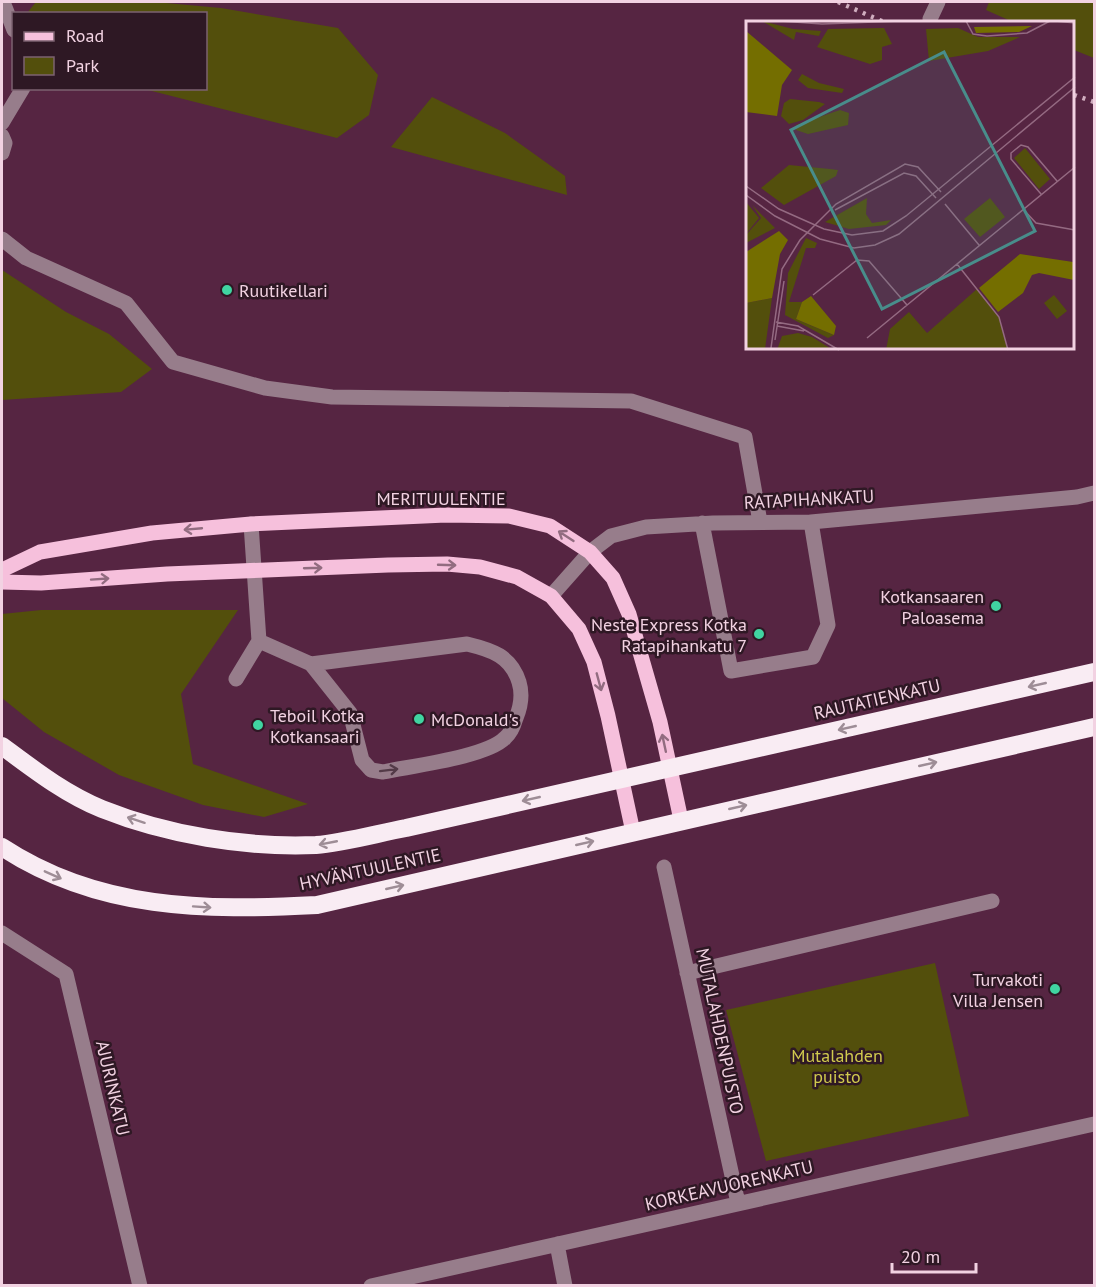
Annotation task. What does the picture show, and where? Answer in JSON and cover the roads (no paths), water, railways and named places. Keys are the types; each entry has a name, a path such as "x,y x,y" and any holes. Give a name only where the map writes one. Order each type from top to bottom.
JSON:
{"highway":[{"name":"RAUTATIENKATU","path":"669,768 1095,672"},
{"path":"681,820 1095,727"},
{"name":"HYVÄNTUULENTIE","path":"2,746 43,777 100,808 163,828 233,842 318,845 406,828 669,768"},
{"name":"HYVÄNTUULENTIE","path":"2,847 55,877 94,890 168,904 203,908 253,909 317,905 681,820"}],"main road":[{"name":"MERITUULENTIE","path":"2,570 40,552 152,533 251,524 446,514 509,516 550,526 590,552 613,578 629,614 660,722 681,820"},
{"path":"2,582 41,583 254,570 447,564 480,567 518,577 551,596 579,629 594,663 633,832"}],"street":[{"path":"3,2 12,25"},
{"path":"930,19 938,2"},
{"path":"2,123 21,90"},
{"path":"2,136 4,143 2,153"},
{"path":"2,239 26,258 81,285 126,303 173,362 265,388 332,397 631,401 745,437 760,522"},
{"name":"RATAPIHANKATU","path":"551,596 590,552 611,536 646,527 702,523 811,522 1095,494"},
{"path":"702,523 731,671 813,657 828,625 811,522"},
{"path":"236,679 259,641 251,524"},
{"path":"259,641 311,664 350,713 362,760 371,770 383,772 484,751 505,739 521,707 522,694 519,681 509,662 491,649 467,644 311,664"},
{"name":"MUTALAHDENPUISTO","path":"664,867 738,1203"},
{"path":"687,974 992,902"},
{"name":"AJURINKATU","path":"2,933 66,974 140,1286"},
{"name":"KORKEAVUORENKATU","path":"371,1286 1094,1124"},
{"path":"557,1244 565,1286"}],"railway":[{"path":"838,2 882,21"},
{"path":"1075,95 1094,102"}],"place":[{"name":"Ruutikellari","path":"227,290"},
{"name":"Kotkansaaren Paloasema","path":"996,606"},
{"name":"Neste Express Kotka Ratapihankatu 7","path":"759,634"},
{"name":"McDonald's","path":"419,719"},
{"name":"Teboil Kotka Kotkansaari","path":"258,725"},
{"name":"Turvakoti Villa Jensen","path":"1055,989"}],"park label":[{"name":"Mutalahden puisto","path":"837,1065"}]}
